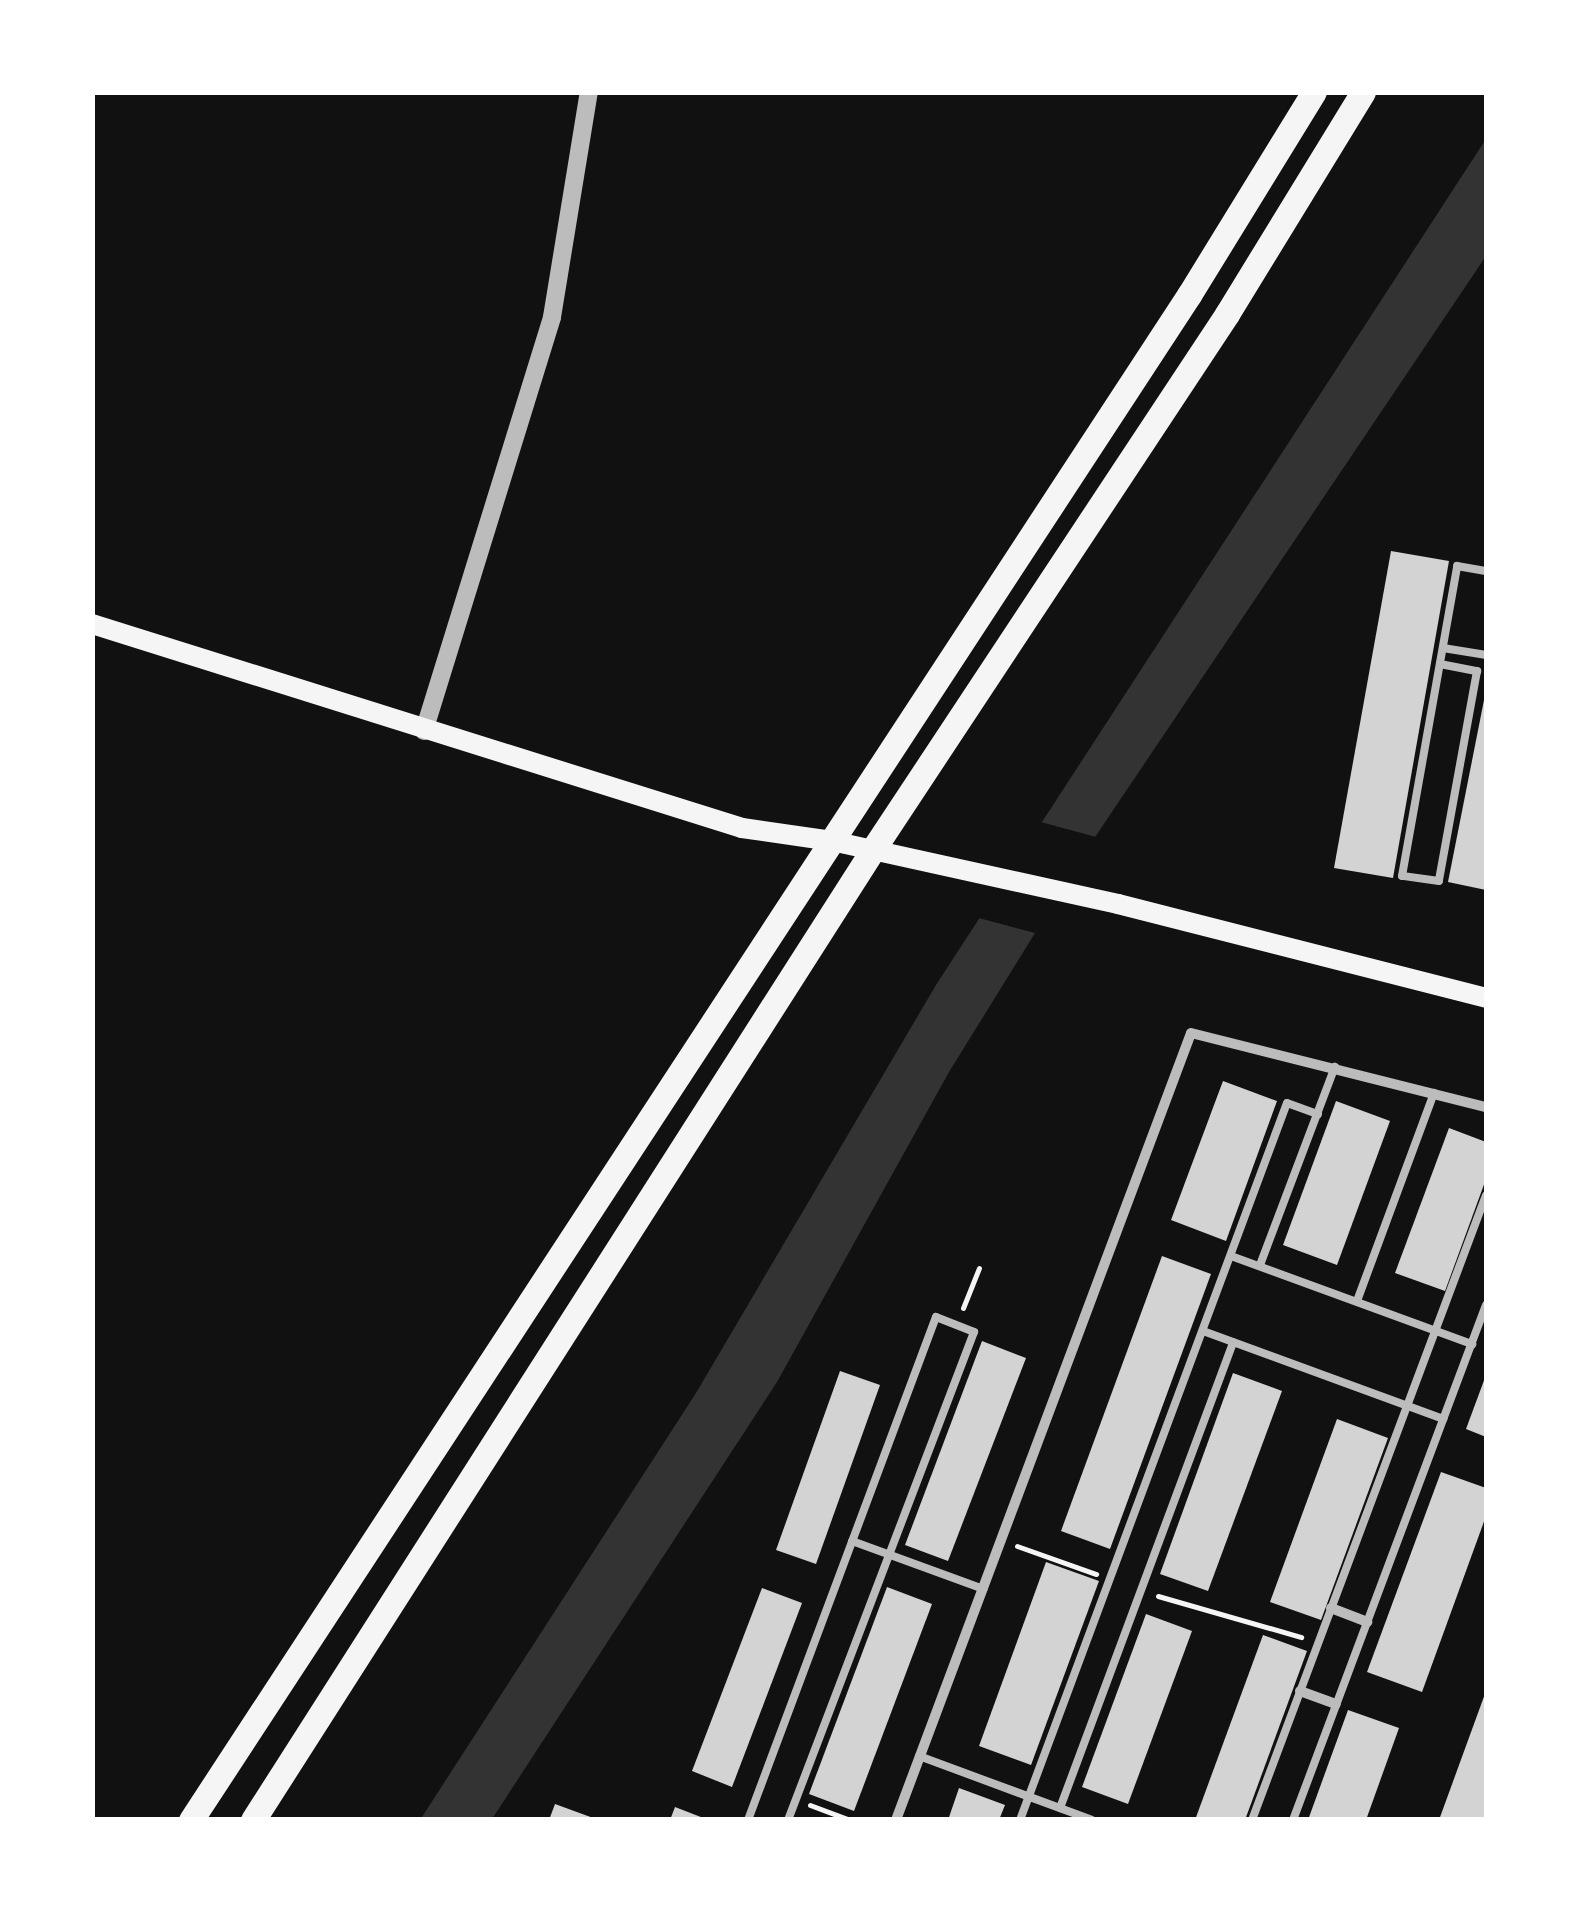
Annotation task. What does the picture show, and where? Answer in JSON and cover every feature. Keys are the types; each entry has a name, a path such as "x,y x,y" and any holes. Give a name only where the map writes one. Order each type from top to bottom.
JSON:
{"main road":[{"path":"192,1820 832,841 1314,92"},
{"path":"252,1820 872,851 1227,314 1363,92"},
{"path":"92,624 742,828 832,841 1118,904 1486,998"}],"street":[{"path":"424,731 552,316 590,92"},
{"path":"896,1820 1191,1034 1486,1106"},
{"path":"1331,1608 1367,1622"},
{"path":"1300,1691 1336,1704"}],"lane":[{"path":"1440,664 1477,671 1439,881 1402,876 1440,664 1458,566 1486,571"},
{"path":"1443,648 1486,655"},
{"path":"1260,1265 1335,1067"},
{"path":"1357,1301 1434,1093"},
{"path":"1020,1820 1288,1103 1318,1114"},
{"path":"1252,1820 1486,1194"},
{"path":"1230,1256 1472,1344"},
{"path":"1293,1820 1486,1304"},
{"path":"748,1820 936,1317 974,1332 788,1820"},
{"path":"1202,1330 1443,1419"},
{"path":"1060,1808 1233,1342"},
{"path":"852,1542 983,1590"},
{"path":"920,1756 1092,1820"}],"path":[{"path":"957,1325 979,1268"}],"shaded area":[{"path":"1486,139 1486,256 1089,846 949,1072 777,1382 492,1819 420,1820 696,1393 936,985"}],"pier":[{"path":"1037,821 1096,837 1035,933 975,917"}],"building":[{"path":"1391,551 1449,561 1393,878 1334,868"},
{"path":"1486,695 1486,890 1448,882"},
{"path":"1223,1081 1277,1101 1226,1241 1171,1220"},
{"path":"1336,1101 1390,1121 1337,1265 1283,1245"},
{"path":"1449,1128 1486,1142 1486,1179 1445,1291 1395,1273"},
{"path":"1162,1256 1211,1274 1110,1549 1061,1531"},
{"path":"982,1341 1026,1358 948,1561 905,1545"},
{"path":"840,1371 880,1385 816,1564 776,1550"},
{"path":"1233,1373 1282,1391 1208,1591 1160,1574"},
{"path":"1486,1375 1486,1437 1466,1429"},
{"path":"1337,1419 1388,1438 1321,1620 1270,1602"},
{"path":"1441,1472 1486,1488 1486,1516 1422,1692 1367,1672"},
{"path":"1046,1562 1099,1581 1031,1765 979,1746"},
{"path":"887,1587 932,1604 854,1811 809,1794"},
{"path":"762,1588 802,1603 732,1787 692,1771"},
{"path":"1146,1614 1192,1631 1128,1804 1082,1787"},
{"path":"1263,1635 1307,1651 1245,1820 1195,1820"},
{"path":"1486,1691 1486,1820 1439,1820"},
{"path":"1348,1710 1399,1728 1366,1820 1308,1820"},
{"path":"959,1788 1005,1805 999,1820 948,1820"},
{"path":"555,1804 596,1819 596,1820 549,1820"},
{"path":"675,1807 706,1819 706,1820 670,1820"}]}
